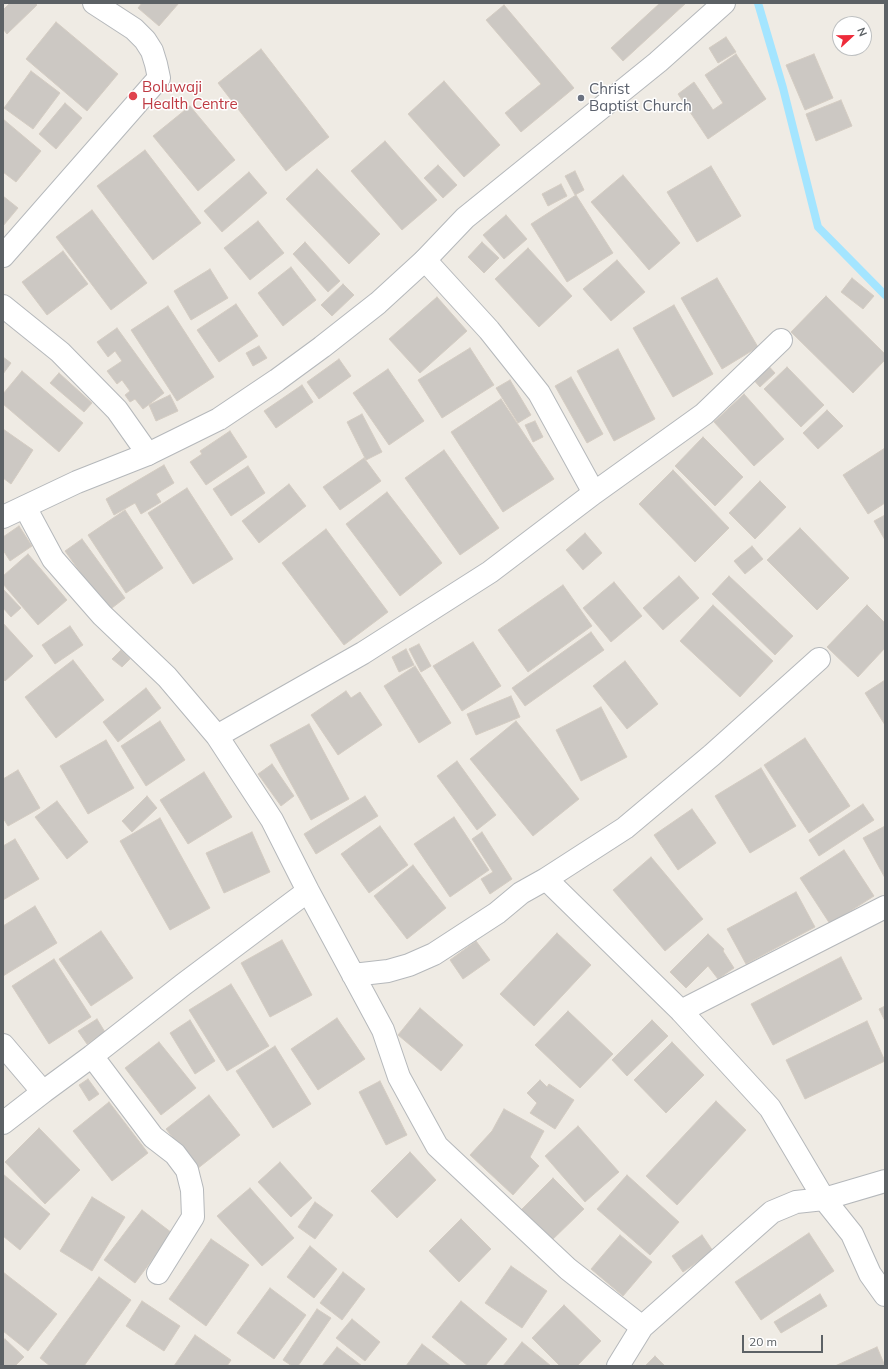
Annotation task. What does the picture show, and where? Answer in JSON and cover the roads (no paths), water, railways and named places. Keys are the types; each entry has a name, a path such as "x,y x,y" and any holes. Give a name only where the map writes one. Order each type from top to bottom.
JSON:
{"street":[{"path":"3,256 159,78 152,51 145,40 134,29 94,3"},
{"path":"3,517 77,482 148,454 220,419 277,380 322,347 378,302 425,260 466,218 658,62 724,3"},
{"path":"425,260 489,330 539,393 594,493"},
{"path":"3,306 60,352 116,410 148,454"},
{"path":"217,736 363,653 490,572 594,493 704,414 781,340"},
{"path":"25,507 53,559 102,615 167,677 217,736 272,820 308,891 383,1030 399,1077 437,1146 568,1269 642,1327"},
{"path":"353,975 388,971 409,965 434,954 497,913 521,893 546,879 625,828 712,755 819,659"},
{"path":"546,879 681,1011 770,1108 824,1199 852,1234 870,1274 885,1295"},
{"path":"3,1123 308,891"},
{"path":"681,1011 885,907"},
{"path":"3,1044 43,1092"},
{"path":"92,1056 153,1138 175,1154 187,1170 192,1190 193,1217 158,1273"},
{"path":"618,1366 642,1327 772,1212 796,1202 824,1199 885,1180"}],"waterway":[{"path":"758,3 783,88 818,227 885,295"}],"place":[{"name":"Boluwaji Health Centre","path":"133,96"},
{"name":"Christ Baptist Church","path":"581,98"}]}
